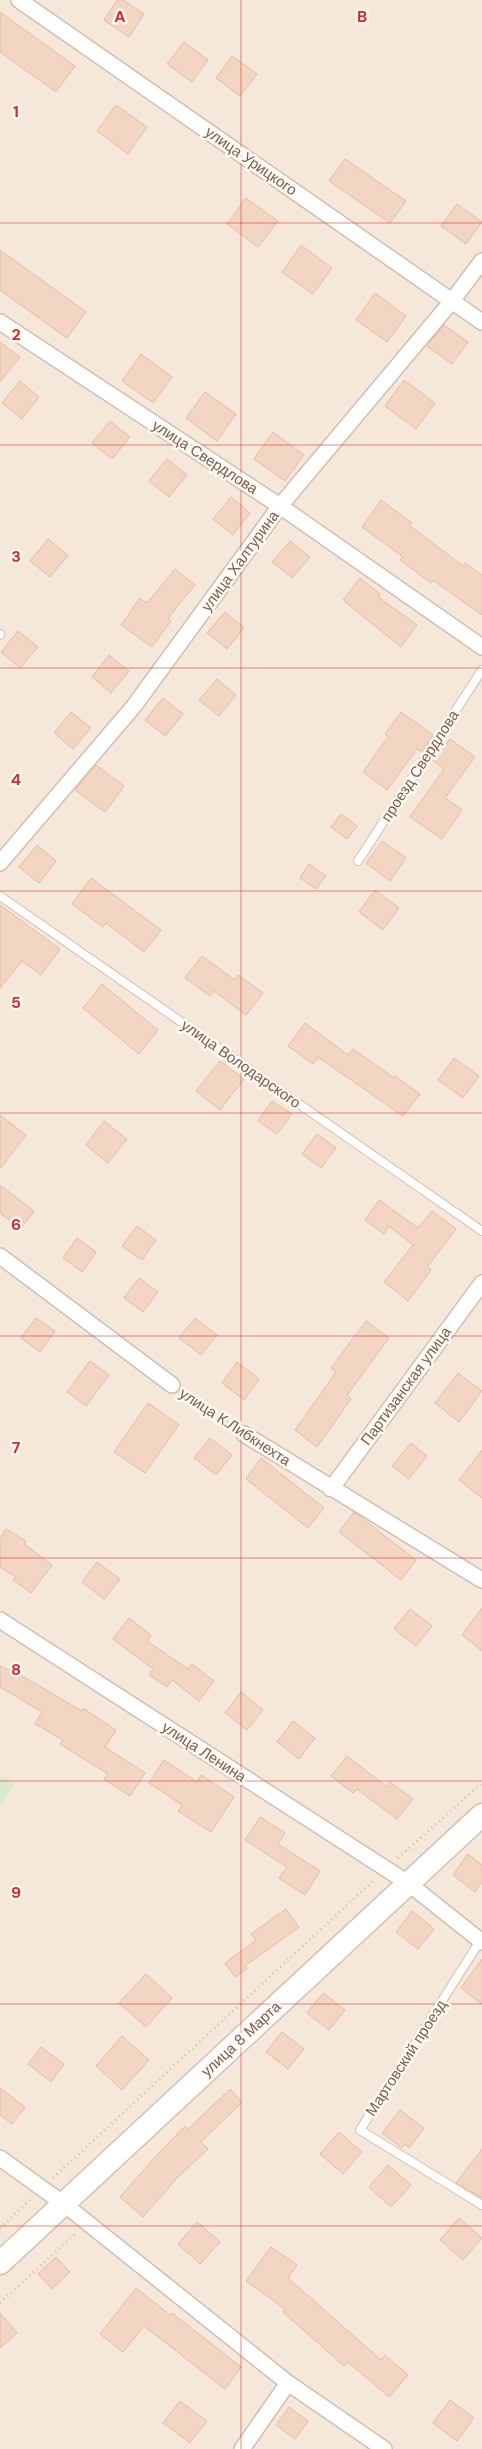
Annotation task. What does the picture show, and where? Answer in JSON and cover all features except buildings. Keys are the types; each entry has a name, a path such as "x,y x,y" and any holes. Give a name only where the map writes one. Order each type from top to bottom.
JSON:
{"main road":[{"name":"улица 8 Марта","path":"0,2263 482,1815"}],"street":[{"name":"улица Урицкого","path":"19,0 482,322"},
{"name":"улица Халтурина","path":"0,863 134,706 280,506 452,301 482,261"},
{"name":"улица Свердлова","path":"0,322 280,506 482,648"},
{"name":"улица К.Либкнехта","path":"0,1256 172,1385"},
{"name":"Партизанская улица","path":"331,1489 482,1283"},
{"name":"улица К.Либкнехта","path":"244,1434 482,1580"},
{"name":"улица Ленина","path":"0,1620 408,1883 481,1942"},
{"path":"0,2158 64,2204 288,2383 384,2449"},
{"path":"242,2449 288,2383"}],"lane":[{"name":"проезд Свердлова","path":"358,861 482,670"},
{"name":"улица Володарского","path":"0,896 482,1230"},
{"name":"Мартовский проезд","path":"481,1942 360,2130 482,2205"}],"path":[{"name":"улица К.Либкнехта","path":"172,1385 244,1434"},
{"path":"0,2228 386,1869 482,1783"},
{"path":"0,2303 87,2222"}],"shaded area":[{"path":"0,0 482,0 482,2449 0,2449"}],"green space":[{"path":"0,1777 15,1782 0,1807"}]}
